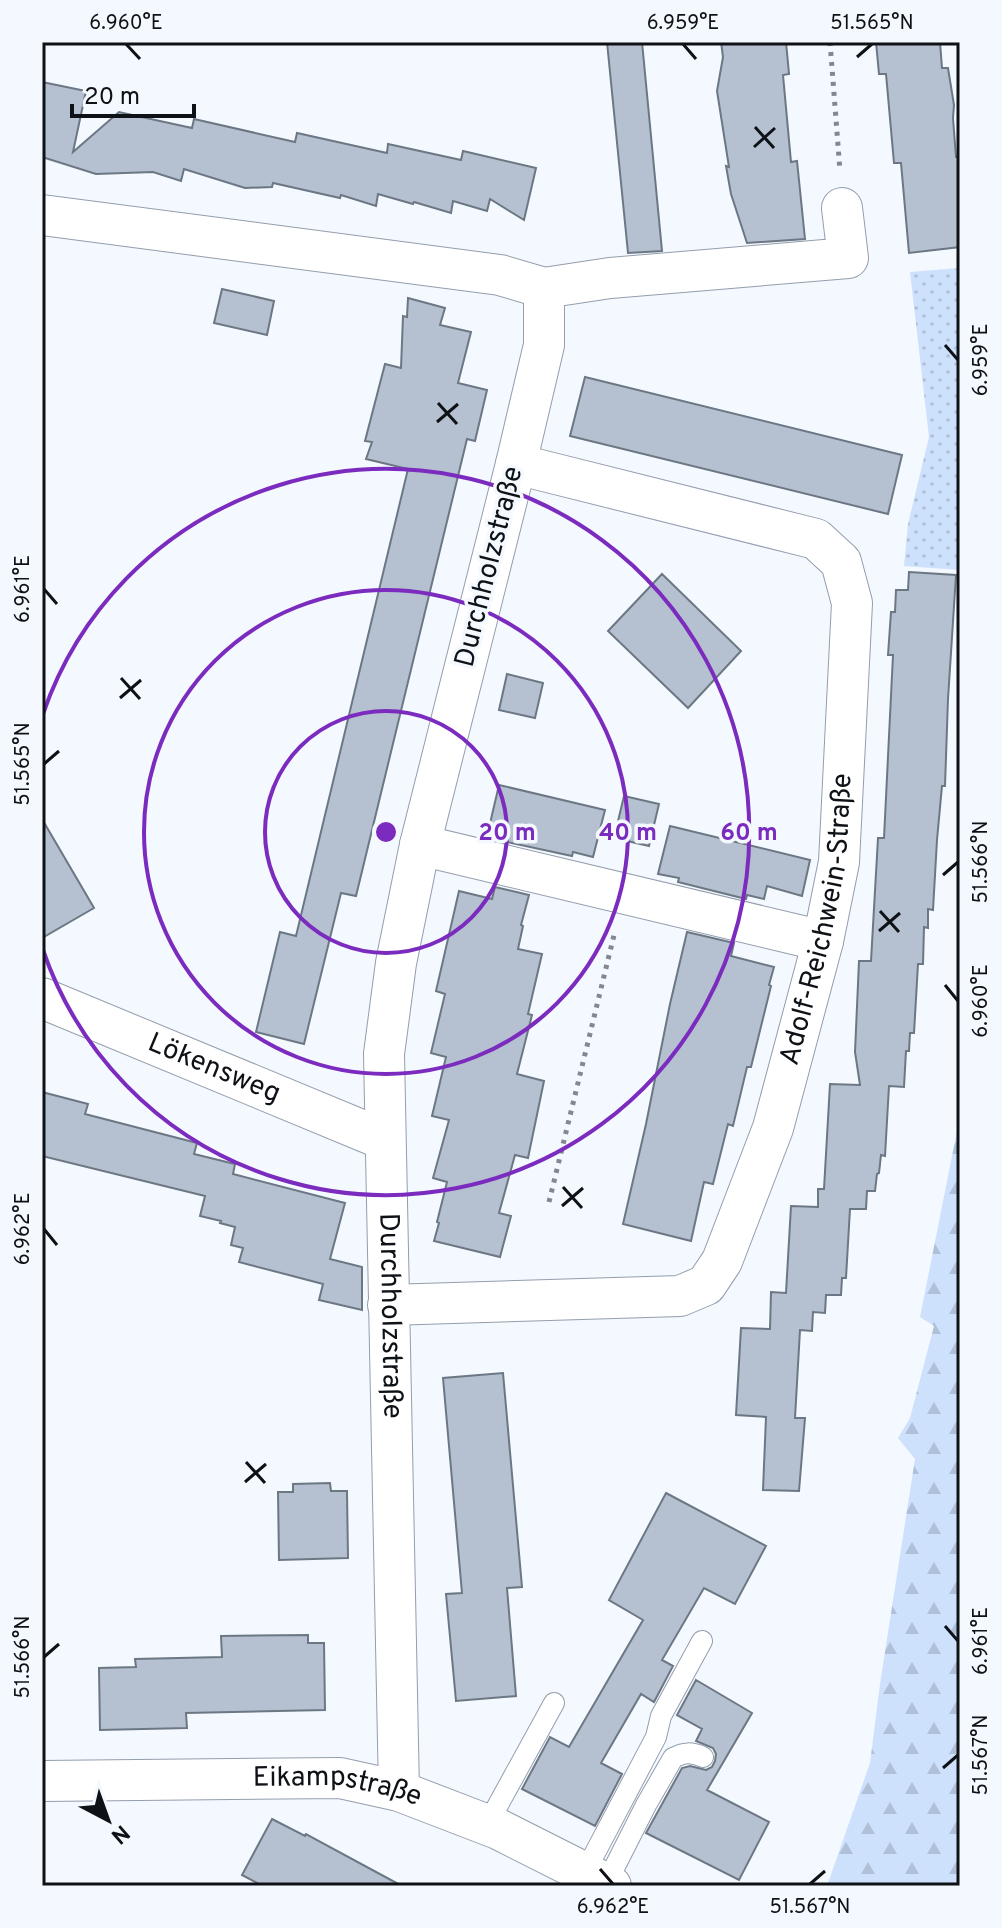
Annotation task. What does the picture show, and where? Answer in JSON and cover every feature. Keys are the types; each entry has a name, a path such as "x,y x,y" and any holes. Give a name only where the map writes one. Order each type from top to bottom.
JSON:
{"street":[{"path":"42,215 500,275 544,288 610,278 848,258 842,208"},
{"name":"Durchholzstraße","path":"399,1791 384,1054 396,963 420,845 544,345 544,288"},
{"name":"Adolf-Reichwein-Straße","path":"388,1305 680,1296 706,1285 722,1261 773,1128 823,941 839,862 852,603 841,562 816,539 516,464"},
{"path":"420,845 823,941"},
{"name":"Lökensweg","path":"42,998 385,1140"},
{"name":"Eikampstraße","path":"42,1781 340,1778 399,1791 487,1825 601,1881"}],"lane":[{"path":"601,1881 656,1737 661,1716 702,1641"},
{"path":"487,1825 554,1703"},
{"path":"601,1881 673,1758 681,1753 703,1757"}],"path":[{"path":"830,42 842,208"},
{"path":"549,1202 624,894"}],"green space":[{"path":"960,268 960,570 904,566 908,524 929,437 910,272"},
{"path":"960,1116 960,1886 827,1886 870,1763 915,1459 898,1438 910,1418 934,1326 920,1317"}],"building":[{"path":"607,42 642,42 662,251 628,253"},
{"path":"721,42 786,42 789,74 783,75 791,162 797,161 805,239 747,243 731,194 726,166 729,167 717,91 723,57"},
{"path":"876,42 940,42 942,68 948,68 954,105 956,157 960,157 960,247 909,253 901,163 894,163 886,74 879,74"},
{"path":"42,82 86,91 73,152 119,112 192,128 194,119 295,142 297,133 387,153 388,144 461,160 463,151 536,168 524,220 490,199 487,211 453,201 451,213 378,194 376,206 341,195 340,198 273,183 272,187 245,188 184,169 181,181 153,172 96,174 42,157"},
{"path":"222,289 274,301 267,335 214,323"},
{"path":"408,298 445,308 440,325 471,332 458,383 487,390 475,441 467,439 356,896 341,893 304,1044 256,1032 280,932 296,936 408,469 366,459 372,442 365,441 385,364 401,368 403,316 407,317"},
{"path":"585,377 902,455 888,514 570,436"},
{"path":"909,572 956,575 945,786 942,786 933,910 928,909 923,964 918,964 914,1033 910,1033 909,1051 906,1051 904,1087 889,1086 885,1156 881,1155 875,1191 867,1191 866,1209 850,1209 846,1278 842,1278 841,1295 826,1295 825,1313 813,1312 812,1331 800,1330 795,1418 805,1418 799,1491 763,1490 766,1417 736,1415 741,1328 770,1329 771,1292 786,1293 791,1206 818,1207 818,1189 824,1189 830,1084 860,1085 855,1052 859,961 871,961 878,838 884,838 893,655 888,655 891,612 895,612 896,590 908,590"},
{"path":"662,574 741,651 688,708 608,631"},
{"path":"507,674 543,683 535,718 499,710"},
{"path":"499,785 605,810 593,857 573,852 572,856 507,842 508,837 488,832"},
{"path":"624,796 659,804 649,846 614,838"},
{"path":"42,819 94,908 42,938"},
{"path":"670,826 810,860 802,896 767,886 764,899 747,895 746,899 658,874"},
{"path":"495,887 529,895 518,949 542,954 528,1014 532,1015 517,1074 544,1081 528,1158 515,1155 499,1213 511,1216 500,1257 434,1241 447,1182 433,1178 449,1120 432,1116 446,1057 431,1053 445,994 436,991 459,891 492,899"},
{"path":"687,932 734,943 731,956 774,967 751,1067 747,1067 733,1126 728,1124 713,1184 704,1182 691,1241 623,1224"},
{"path":"42,1092 88,1104 85,1114 197,1143 194,1154 235,1164 233,1174 345,1203 330,1259 362,1267 362,1310 319,1300 323,1284 239,1262 243,1248 231,1245 235,1227 200,1216 205,1196 42,1156"},
{"path":"503,1373 522,1587 507,1588 516,1696 456,1701 446,1594 462,1593 443,1378"},
{"path":"330,1483 331,1491 347,1491 348,1558 279,1560 278,1492 293,1492 293,1484"},
{"path":"666,1493 766,1546 735,1604 704,1588 662,1660 673,1666 654,1702 641,1694 601,1763 622,1774 595,1826 522,1789 550,1737 569,1747 643,1620 609,1600"},
{"path":"308,1635 308,1643 324,1643 325,1710 186,1713 187,1728 100,1730 99,1668 136,1667 135,1659 222,1657 221,1636"},
{"path":"696,1680 752,1713 707,1790 769,1822 739,1880 646,1833 682,1768 690,1766 706,1770 715,1761 713,1748 696,1741 702,1729 677,1715"},
{"path":"272,1819 402,1886 263,1886 242,1875"}]}
